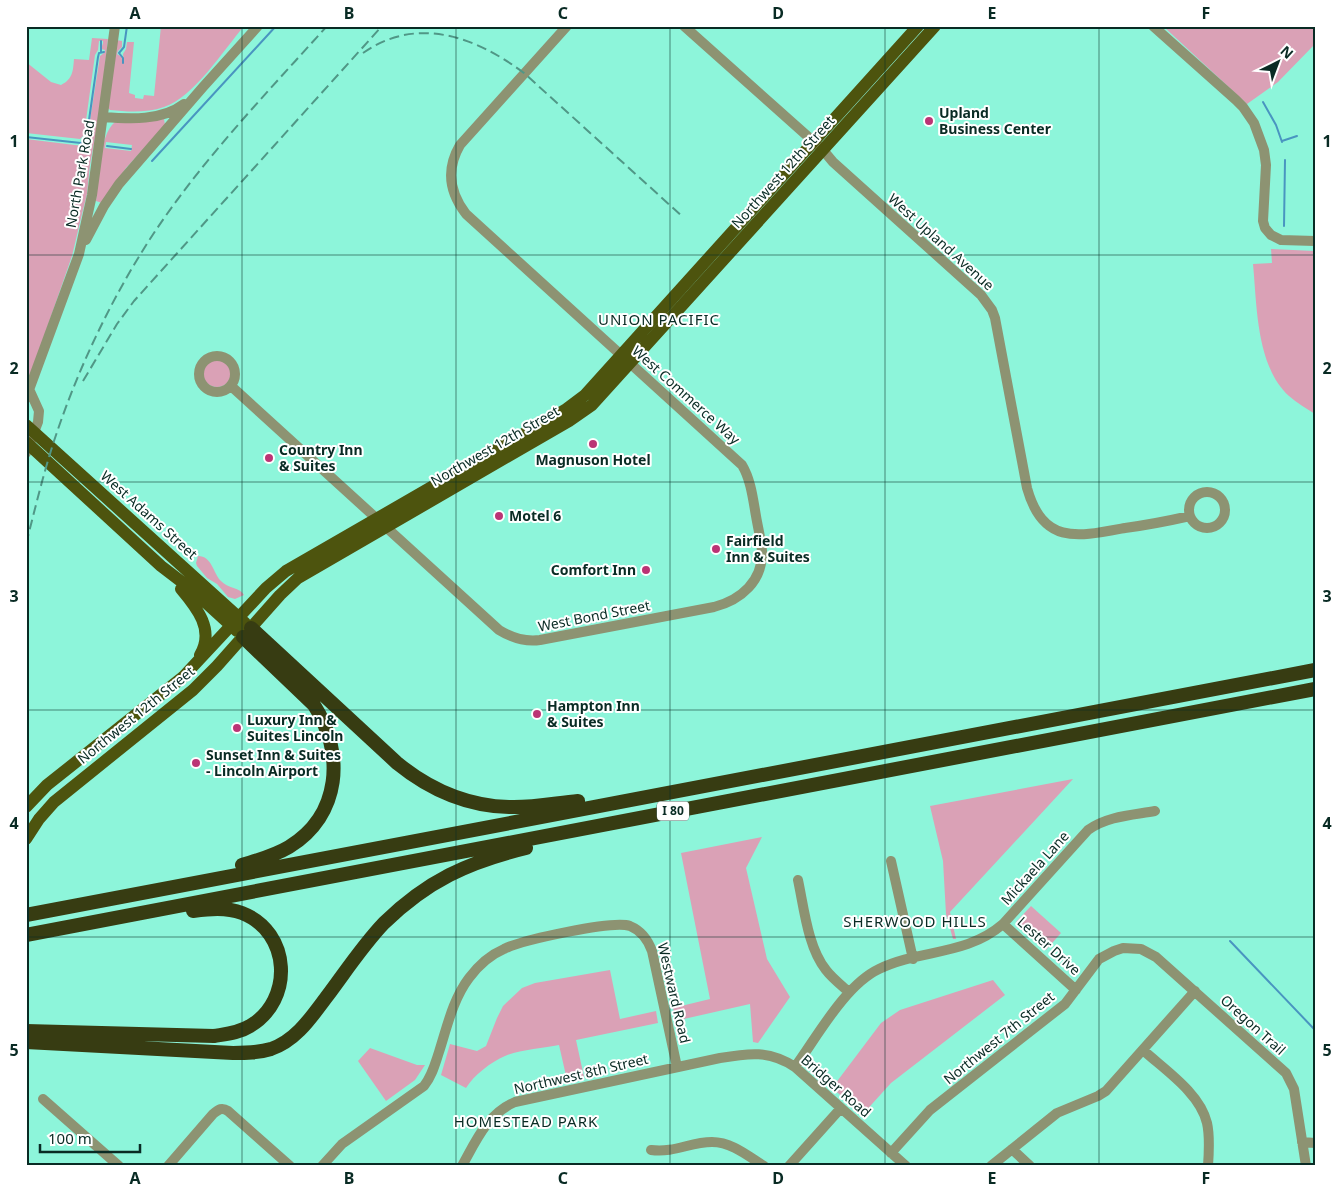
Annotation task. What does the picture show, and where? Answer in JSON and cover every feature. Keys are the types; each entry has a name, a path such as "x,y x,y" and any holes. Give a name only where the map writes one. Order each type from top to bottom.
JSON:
{"highway":[{"path":"247,632 410,774 442,792 458,798 493,806 527,807 681,790"},
{"path":"135,893 266,858 278,853 307,833 325,807 332,788 334,762 330,737 321,715 307,697 247,632"},
{"name":"I 80","path":"30,914 1315,670"},
{"name":"I 80","path":"29,934 1315,689"},
{"path":"26,1042 233,1053 249,1053 271,1049 298,1032 373,935 406,904 432,885 481,860 687,808"},
{"path":"26,1031 214,1036 240,1031 258,1021 275,1000 282,975 280,956 268,932 248,915 233,910 217,909 120,917"}],"main road":[{"name":"Northwest 12th Street","path":"26,807 47,785 169,689 194,666 266,588 286,571 381,522 585,411 600,397 626,360 818,146 918,26"},
{"name":"Northwest 12th Street","path":"818,146 935,26"},
{"name":"West Adams Street","path":"26,425 247,632"},
{"name":"West Adams Street","path":"26,442 161,566 235,621"},
{"name":"Northwest 12th Street","path":"26,839 39,819 54,802 181,700 217,666 298,578 381,522"},
{"path":"161,566 190,599 204,622 206,640 204,648 194,666"}],"street":[{"path":"103,117 115,26"},
{"name":"North Park Road","path":"79,254 115,189 258,26"},
{"name":"West Commerce Way","path":"567,26 465,139 456,152 452,162 451,180 454,196 466,214 742,465 749,480 761,541 762,558 758,574"},
{"name":"West Upland Avenue","path":"684,26 981,295 992,310 1027,488 1033,507 1044,522 1060,532 1081,536 1190,516"},
{"path":"1153,26 1236,100 1254,123 1265,155 1263,221 1265,228 1271,236 1281,240 1315,241"},
{"name":"North Park Road","path":"28,394 79,254 92,196 103,117 150,117 171,112 189,101 203,87"},
{"name":"West Bond Street","path":"231,386 499,630 513,637 528,641 540,640 725,604 742,595 758,574"},
{"path":"26,453 38,422 40,411 28,394"},
{"name":"Mickaela Lane","path":"796,1068 849,992 867,975 890,964 976,942 1003,924 1088,830 1101,822 1139,816 1155,811"},
{"path":"891,861 913,959"},
{"path":"798,880 812,942 819,960 832,977 849,992"},
{"name":"Lester Drive","path":"1003,924 1076,990"},
{"name":"Westward Road","path":"322,1166 342,1144 419,1091 426,1083 434,1069 456,1000 469,979 490,956 512,945 539,938 612,925 630,926 637,930 646,939 652,951 677,1067"},
{"name":"Northwest 7th Street","path":"891,1153 930,1110 1065,1004 1099,959 1106,954 1123,948"},
{"name":"Oregon Trail","path":"1123,948 1141,950 1156,956 1286,1074 1294,1089 1306,1166"},
{"path":"991,1166 1057,1113 1106,1091 1195,991"},
{"path":"1142,1050 1187,1090 1199,1105 1207,1124 1208,1166"},
{"name":"Bridger Road","path":"677,1067 735,1055 756,1053 775,1057 796,1068 906,1166"},
{"name":"Northwest 8th Street","path":"462,1166 487,1124 510,1104 677,1067"},
{"path":"43,1099 119,1166"},
{"path":"168,1166 220,1108 228,1111 290,1166"},
{"path":"789,1166 841,1108"},
{"path":"1302,1142 1315,1143"},
{"path":"651,1150 663,1152 701,1144 718,1143 738,1150 764,1166"},
{"path":"1012,1149 1030,1166"}],"shaded area":[{"path":"161,26 244,26 197,84 175,102 164,107 144,111 110,110 108,108 116,40 122,41 122,47 117,54 122,57 122,62 124,62 123,54 127,42 134,42 129,93 135,95 135,98 143,99 144,95 154,96"},
{"path":"1163,26 1315,26 1315,44 1278,82 1247,104"},
{"path":"92,38 108,39 100,111 90,165 87,194 72,256 26,388 26,139 91,147 91,141 87,139 100,56 105,50 101,49 103,41 99,41 98,50 95,55 84,135 80,139 26,133 26,62 51,82 61,85 68,80 73,71 74,59 89,60"},
{"path":"164,119 165,125 126,168 102,203 96,201 100,158 106,137 115,122","holes":["106,142 132,145 131,151 105,148"]},
{"path":"1271,249 1315,251 1315,414 1292,399 1278,383 1264,352 1257,316 1253,264 1272,263"},
{"path":"217,359 227,363 231,373 227,383 217,387 207,383 203,373 207,363"},
{"path":"198,556 203,557 209,562 218,578 244,595 235,599 228,597 197,566"},
{"path":"1073,779 950,912 956,939 953,939 946,914 943,861 930,806"},
{"path":"762,837 746,868 767,959 790,997 758,1043 753,1042 750,1004 675,1021 673,1008 710,999 681,853"},
{"path":"1031,906 1061,933 1046,950 1016,922"},
{"path":"610,970 620,1019 656,1011 658,1023 576,1040 584,1077 567,1080 559,1045 505,1056 483,1069 466,1088 441,1075 450,1044 477,1051 486,1046 503,1006 522,988 535,983"},
{"path":"993,980 1005,995 891,1083 863,1114 832,1088 881,1023 900,1010"},
{"path":"370,1048 417,1065 425,1065 415,1080 386,1101 358,1061"}],"waterway":[{"path":"123,63 123,58 119,53 124,47 127,26"},
{"path":"152,161 276,26"},
{"path":"101,41 101,52"},
{"path":"81,143 87,134 99,53 104,52"},
{"path":"1263,102 1276,125 1282,142"},
{"path":"1282,141 1297,136"},
{"path":"26,137 90,144"},
{"path":"107,146 131,149"},
{"path":"1284,226 1285,160"},
{"path":"1230,941 1315,1030"}],"railway":[{"path":"26,544 39,492 63,415 84,363 121,287 150,239 190,183 257,103 327,26"},
{"path":"83,381 117,324 134,301 382,26"},
{"path":"363,53 383,41 404,35 425,33 446,35 486,49 524,73 683,217"}],"place":[{"name":"Upland Business Center","path":"929,121"},
{"name":"Magnuson Hotel","path":"593,444"},
{"name":"Country Inn & Suites","path":"269,458"},
{"name":"Motel 6","path":"499,516"},
{"name":"Fairfield Inn & Suites","path":"716,549"},
{"name":"Comfort Inn","path":"646,570"},
{"name":"Hampton Inn & Suites","path":"537,714"},
{"name":"Luxury Inn & Suites Lincoln","path":"237,728"},
{"name":"Sunset Inn & Suites - Lincoln Airport","path":"196,763"}],"district":[{"name":"UNION PACIFIC","path":"659,320"},
{"name":"SHERWOOD HILLS","path":"915,922"},
{"name":"HOMESTEAD PARK","path":"526,1122"}]}
